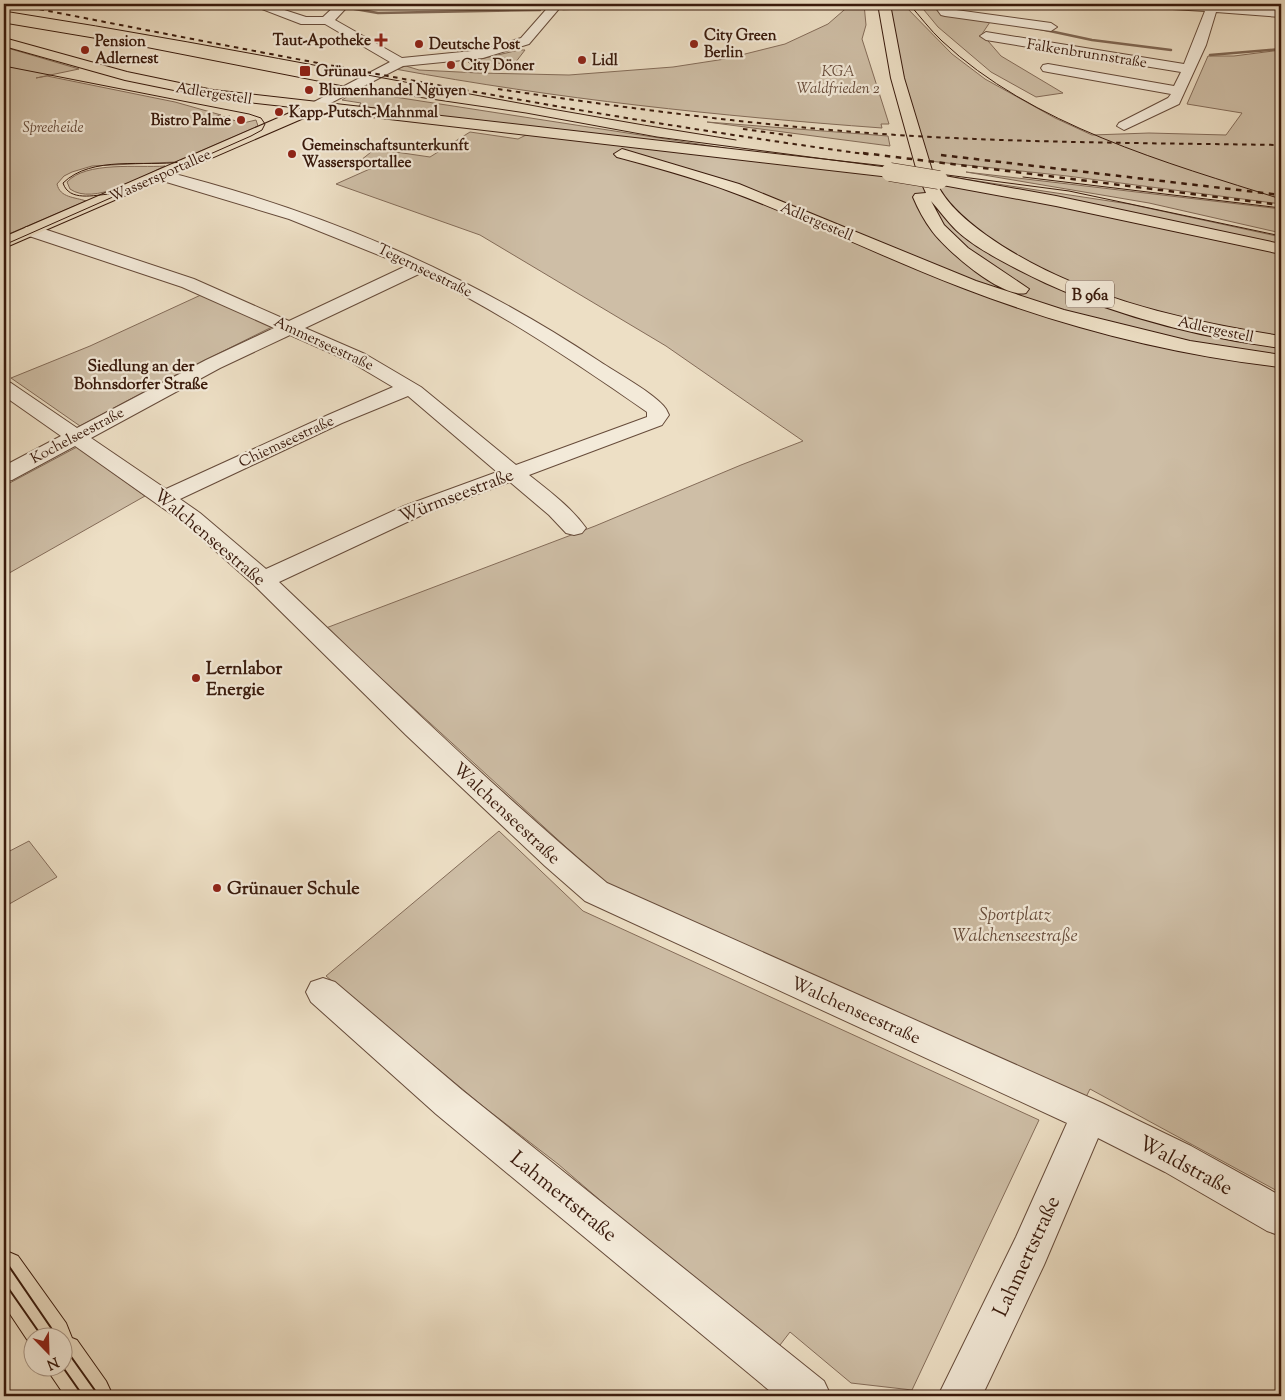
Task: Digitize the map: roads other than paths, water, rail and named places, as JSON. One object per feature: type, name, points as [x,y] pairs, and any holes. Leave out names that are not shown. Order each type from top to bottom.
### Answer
[{"type":"main road","name":"B 96a","points":[[874,4],[893,75]]},
{"type":"main road","name":"B 96a","points":[[884,4],[893,75]]},
{"type":"main road","name":"Adlergestell","points":[[4,42],[125,76],[174,87],[252,100],[890,172],[1056,201],[1281,249]]},
{"type":"main road","name":"Adlergestell","points":[[893,75],[932,191],[948,212],[984,242],[1045,276],[1122,306],[1198,326],[1281,342]]},
{"type":"main road","name":"Adlergestell","points":[[893,75],[899,123],[921,198],[937,228],[957,248],[993,275],[1051,303],[1110,325],[1198,349]]},
{"type":"main road","name":"Wassersportallee","points":[[4,243],[317,106]]},
{"type":"main road","name":"Adlergestell","points":[[429,119],[586,146],[686,171],[748,192],[926,268],[1005,298],[1126,334],[1198,349],[1281,362]]},
{"type":"main road","points":[[4,1270],[44,1328]]},
{"type":"main road","points":[[72,1369],[92,1396]]},
{"type":"street","points":[[255,4],[305,21],[328,20],[400,62]]},
{"type":"street","points":[[328,20],[344,4]]},
{"type":"street","points":[[317,106],[400,62],[472,56],[525,41],[557,4]]},
{"type":"street","points":[[939,4],[945,12],[1052,27]]},
{"type":"street","points":[[1156,4],[1213,6],[1281,13]]},
{"type":"street","points":[[1124,126],[1174,101],[1213,6]]},
{"type":"street","name":"Falkenbrunnstraße","points":[[986,36],[1188,70]]},
{"type":"street","name":"Falkenbrunnstraße","points":[[1048,68],[1179,91]]},
{"type":"street","name":"Tegernseestraße","points":[[159,175],[281,211],[355,238],[421,266],[479,296],[580,356],[656,409],[658,416],[654,421]]},
{"type":"street","name":"Ammerseestraße","points":[[32,231],[188,284],[291,327],[358,358],[409,388],[556,510],[574,528]]},
{"type":"street","name":"Kochelseestraße","points":[[4,475],[197,372],[421,266]]},
{"type":"street","name":"Walchenseestraße","points":[[4,387],[192,518],[263,580],[416,728],[556,858],[596,892],[1089,1116]]},
{"type":"street","name":"Chiemseestraße","points":[[165,498],[335,419],[409,388]]},
{"type":"street","name":"Würmseestraße","points":[[263,580],[412,511],[654,421]]},
{"type":"street","name":"Lahmertstraße","points":[[323,992],[448,1102],[808,1396]]},
{"type":"street","name":"Waldstraße","points":[[1089,1116],[1178,1159],[1281,1217]]},
{"type":"street","name":"Lahmertstraße","points":[[960,1396],[1030,1251],[1089,1116]]},
{"type":"waterway","points":[[563,9],[722,4]]},
{"type":"waterway","points":[[349,8],[378,13],[540,10]]},
{"type":"waterway","points":[[1031,27],[1092,40],[1171,50]]},
{"type":"waterway","points":[[1210,55],[1281,49]]},
{"type":"tram line","points":[[909,4],[942,41],[977,70],[1016,96],[1102,138],[1192,171],[1281,199]]},
{"type":"tram line","points":[[4,11],[736,140]]},
{"type":"tram line","points":[[4,23],[129,44],[343,86],[526,113],[657,137],[1069,191],[1281,236]]},
{"type":"tram line","points":[[4,66],[249,114],[261,118],[265,124],[262,130],[251,136],[4,245]]},
{"type":"tram line","points":[[110,194],[76,195],[66,189],[63,183],[75,174],[103,165],[181,162]]},
{"type":"tram line","points":[[1023,177],[1281,208]]},
{"type":"tram line","points":[[4,1259],[51,1328]]},
{"type":"tram line","points":[[4,1282],[36,1328]]},
{"type":"tram line","points":[[72,1358],[99,1396]]},
{"type":"tram line","points":[[70,1378],[83,1396]]},
{"type":"railway","points":[[13,4],[549,105],[764,140],[872,155]]},
{"type":"railway","points":[[498,89],[690,115],[882,134],[1032,141],[1281,145]]},
{"type":"railway","points":[[743,129],[794,136]]},
{"type":"railway","points":[[863,153],[1281,205]]},
{"type":"railway","points":[[941,155],[1281,195]]},
{"type":"place","name":"Taut-Apotheke","points":[[381,40]]},
{"type":"place","name":"Deutsche Post","points":[[419,44]]},
{"type":"place","name":"City Green Berlin","points":[[694,44]]},
{"type":"place","name":"Pension Adlernest","points":[[85,50]]},
{"type":"place","name":"Lidl","points":[[582,60]]},
{"type":"place","name":"City Döner","points":[[451,65]]},
{"type":"place","name":"Grünau","points":[[305,71]]},
{"type":"place","name":"Blumenhandel Nguyen","points":[[309,90]]},
{"type":"place","name":"Kapp-Putsch-Mahnmal","points":[[279,112]]},
{"type":"place","name":"Bistro Palme","points":[[241,120]]},
{"type":"place","name":"Gemeinschaftsunterkunft Wassersportallee","points":[[292,154]]},
{"type":"place","name":"Lernlabor Energie","points":[[196,678]]},
{"type":"place","name":"Grünauer Schule","points":[[217,888]]},
{"type":"district","name":"Siedlung an der Bohnsdorfer Straße","points":[[141,374]]},
{"type":"park label","name":"KGA Waldfrieden 2","points":[[838,80]]},
{"type":"park label","name":"Spreeheide","points":[[53,127]]},
{"type":"park label","name":"Sportplatz Walchenseestraße","points":[[1015,924]]}]
